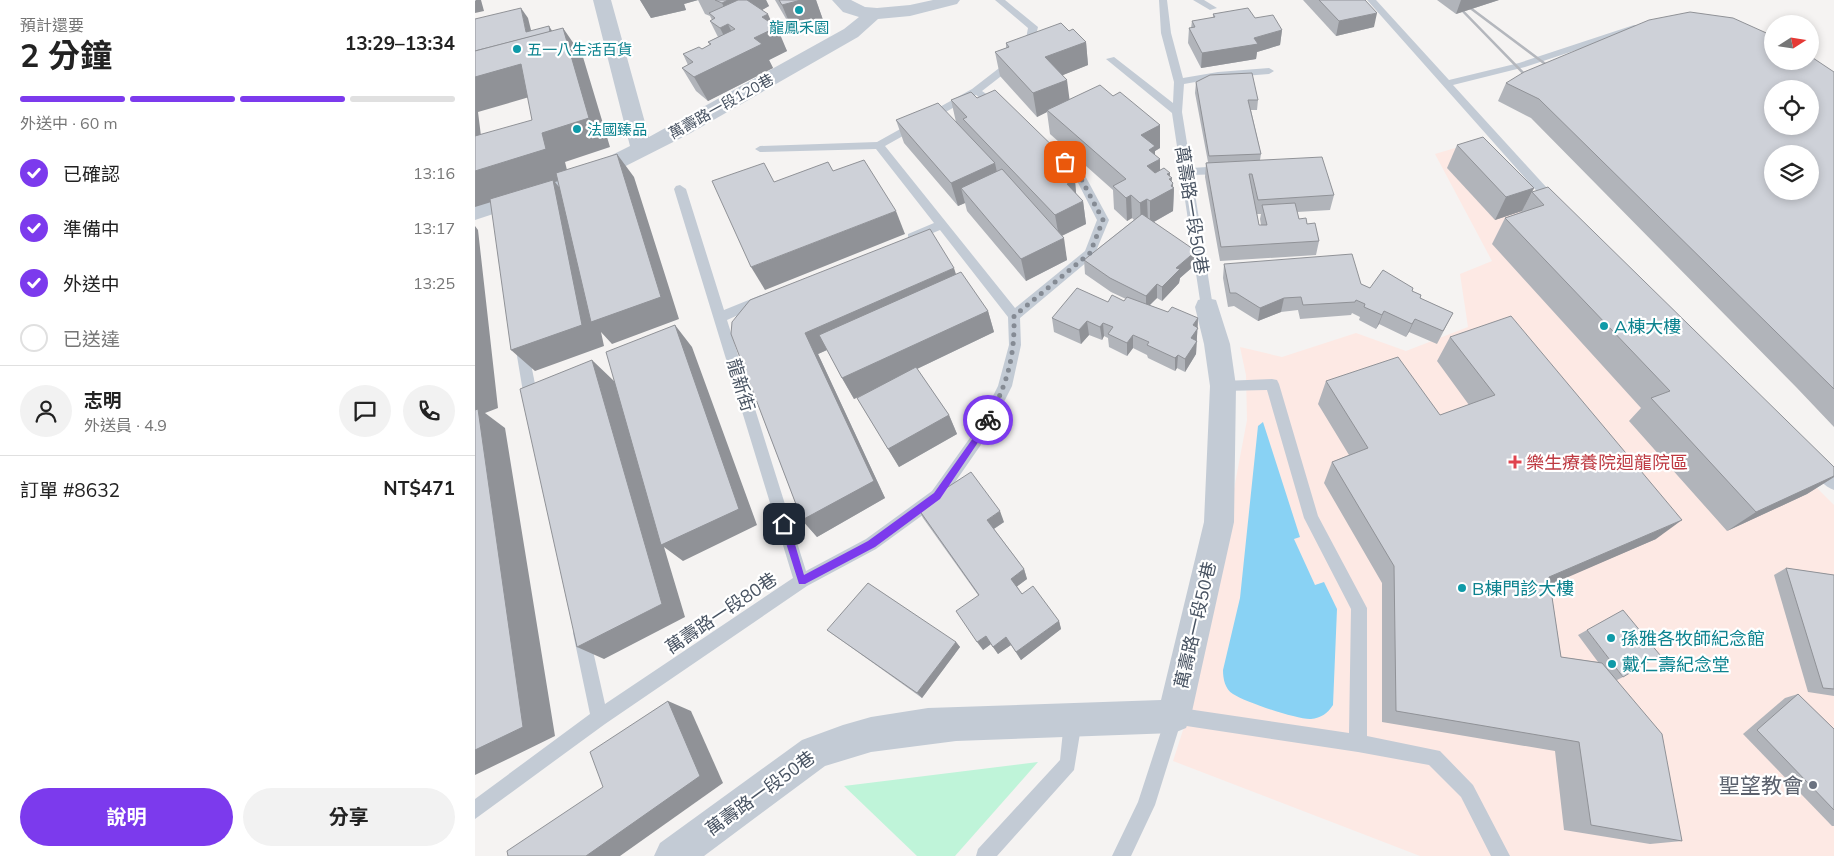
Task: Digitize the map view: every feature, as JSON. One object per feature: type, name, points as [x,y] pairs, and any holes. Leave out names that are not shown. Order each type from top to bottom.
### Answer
[{"type":"street","points":[[602,0],[642,150]]},
{"type":"street","points":[[841,0],[856,11],[873,14],[896,13],[939,5],[951,0]]},
{"type":"street","name":"萬壽路一段120巷","points":[[489,214],[594,173],[642,150],[851,33],[873,14]]},
{"type":"street","name":"萬壽路一段50巷","points":[[673,856],[814,752],[839,742],[874,732],[923,724],[1073,721],[1174,716],[1219,522],[1223,386],[1217,344],[1207,307]]},
{"type":"lane","points":[[760,149],[879,145],[975,91],[1029,50],[1033,27],[999,0]]},
{"type":"lane","name":"萬壽路一段50巷","points":[[1163,0],[1165,33],[1179,82],[1177,112],[1207,307]]},
{"type":"lane","points":[[1197,0],[1213,8]]},
{"type":"lane","points":[[1371,0],[1560,209]]},
{"type":"lane","points":[[1446,84],[1522,65],[1652,23]]},
{"type":"lane","points":[[1111,60],[1177,112]]},
{"type":"lane","points":[[1522,65],[1535,74]]},
{"type":"lane","points":[[1179,82],[1218,75],[1269,71]]},
{"type":"lane","points":[[975,91],[1012,117]]},
{"type":"lane","points":[[879,145],[1014,316],[1090,253],[1103,220],[1078,173],[1041,140]]},
{"type":"lane","points":[[1185,172],[1233,170]]},
{"type":"lane","name":"龍新街","points":[[680,189],[802,581]]},
{"type":"lane","points":[[905,240],[942,224]]},
{"type":"lane","points":[[721,317],[776,294]]},
{"type":"lane","name":"萬壽路一段80巷","points":[[475,810],[599,718],[802,581],[871,544],[937,496],[982,432],[1005,386],[1015,345],[1014,316]]},
{"type":"lane","points":[[518,329],[535,416]]},
{"type":"lane","points":[[1223,386],[1272,384],[1311,518],[1359,608],[1358,743]]},
{"type":"lane","points":[[1806,456],[1834,484]]},
{"type":"lane","points":[[578,620],[599,718]]},
{"type":"lane","points":[[1121,856],[1146,805],[1174,716],[1358,743],[1434,757],[1467,791],[1501,856]]},
{"type":"lane","points":[[985,856],[1067,764],[1073,721]]},
{"type":"shaded area","name":"樂生療養院迴龍院區","points":[[1472,143],[1834,505],[1834,856],[1420,856],[1173,761],[1196,690],[1247,420],[1246,375],[1240,347],[1282,357],[1356,333],[1406,351],[1468,327],[1460,274],[1492,261],[1435,154]]},
{"type":"green space","points":[[1038,762],[955,856],[917,856],[844,786]]},
{"type":"water","points":[[1263,422],[1300,537],[1294,539],[1315,585],[1324,582],[1337,609],[1333,705],[1324,715],[1318,718],[1304,719],[1284,714],[1239,697],[1228,689],[1223,677],[1240,598],[1258,426]]},
{"type":"building","points":[[715,0],[728,0],[722,3]]},
{"type":"building","points":[[738,0],[747,0],[768,14],[762,17],[777,27],[754,38],[762,44],[694,77],[682,68],[693,62],[683,54],[699,47],[702,49],[711,44],[708,42],[735,29],[728,24],[720,28],[710,21],[715,18],[709,13]]},
{"type":"building","points":[[779,0],[801,0],[782,5]]},
{"type":"building","points":[[1319,0],[1365,0],[1377,13],[1339,21]]},
{"type":"building","points":[[521,8],[526,32],[549,26],[550,32],[475,51],[475,19]]},
{"type":"building","points":[[1248,8],[1255,18],[1273,15],[1282,30],[1254,38],[1258,44],[1202,53],[1189,28],[1195,27],[1192,21],[1215,17],[1213,14]]},
{"type":"building","points":[[1690,12],[1733,18],[1764,32],[1764,70],[1819,70],[1819,62],[1834,72],[1834,389],[1539,99],[1506,83],[1524,72],[1649,20]]},
{"type":"building","points":[[1061,23],[1069,31],[1073,29],[1086,42],[1045,57],[1067,80],[1033,93],[995,52],[1009,47],[1006,43]]},
{"type":"building","points":[[563,28],[589,118],[542,133],[546,149],[475,171],[475,136],[532,120],[521,64],[475,77],[475,51]]},
{"type":"building","points":[[1252,73],[1258,100],[1248,100],[1261,154],[1209,156],[1196,82],[1210,75]]},
{"type":"building","points":[[1100,85],[1113,96],[1120,92],[1160,125],[1141,135],[1155,146],[1149,150],[1160,159],[1147,166],[1155,173],[1164,168],[1170,173],[1167,174],[1172,178],[1169,179],[1173,183],[1171,186],[1174,188],[1150,201],[1147,199],[1140,203],[1131,195],[1126,198],[1113,186],[1126,179],[1047,110]]},
{"type":"building","points":[[995,90],[1067,160],[1075,181],[1067,184],[1083,201],[1055,215],[963,119],[967,117],[951,100],[971,92],[977,98]]},
{"type":"building","points":[[938,103],[995,163],[951,183],[896,120]]},
{"type":"building","points":[[1483,137],[1534,188],[1506,197],[1457,145]]},
{"type":"building","points":[[617,154],[661,297],[591,322],[556,173]]},
{"type":"building","points":[[1322,157],[1334,195],[1258,200],[1252,174],[1249,174],[1259,225],[1267,225],[1262,205],[1295,203],[1299,219],[1306,218],[1307,224],[1315,223],[1319,241],[1221,247],[1206,163]]},
{"type":"building","points":[[864,160],[896,211],[751,267],[712,181],[764,163],[774,182],[828,162],[833,171]]},
{"type":"building","points":[[1002,169],[1064,238],[1021,259],[961,188]]},
{"type":"building","points":[[553,180],[582,325],[511,350],[490,199]]},
{"type":"building","points":[[1548,187],[1834,467],[1834,476],[1756,512],[1651,398],[1670,391],[1505,218],[1544,205],[1532,192]]},
{"type":"building","points":[[1142,214],[1196,251],[1176,268],[1180,269],[1162,287],[1157,284],[1146,296],[1110,278],[1084,260]]},
{"type":"building","points":[[930,229],[954,268],[805,333],[874,481],[802,520],[731,334],[732,322],[750,300]]},
{"type":"building","points":[[1352,254],[1361,284],[1370,288],[1383,270],[1413,288],[1412,291],[1421,295],[1420,298],[1453,313],[1443,331],[1415,319],[1412,324],[1384,311],[1382,315],[1364,307],[1365,304],[1356,300],[1355,302],[1303,305],[1301,297],[1284,298],[1260,308],[1236,293],[1230,293],[1224,264]]},
{"type":"building","points":[[961,272],[988,311],[842,378],[819,335]]},
{"type":"building","points":[[1077,288],[1108,302],[1112,295],[1124,301],[1127,297],[1168,312],[1172,307],[1198,318],[1193,325],[1198,328],[1191,338],[1197,341],[1185,359],[1178,355],[1175,358],[1147,345],[1149,342],[1133,335],[1127,343],[1108,334],[1113,327],[1103,323],[1100,327],[1087,321],[1079,330],[1052,318]]},
{"type":"building","name":"B棟門診大樓","points":[[1511,316],[1682,520],[1549,577],[1561,657],[1602,663],[1662,734],[1682,841],[1591,825],[1579,742],[1396,711],[1394,566],[1332,462],[1368,448],[1326,381],[1398,357],[1440,415],[1495,395],[1450,337]]},
{"type":"building","points":[[675,325],[739,509],[661,545],[606,352]]},
{"type":"building","points":[[592,360],[662,604],[577,647],[520,389]]},
{"type":"building","points":[[916,367],[949,415],[888,449],[857,398]]},
{"type":"building","points":[[478,409],[523,727],[475,750],[475,410]]},
{"type":"building","points":[[971,472],[1000,511],[987,520],[1024,569],[1011,579],[1022,594],[1033,586],[1059,621],[1016,652],[1006,637],[993,647],[986,636],[977,642],[956,611],[979,595],[917,507]]},
{"type":"building","points":[[1786,568],[1834,575],[1834,689],[1823,688]]},
{"type":"building","points":[[868,583],[956,642],[917,693],[827,630]]},
{"type":"building","points":[[1623,610],[1660,655],[1623,677],[1587,630]]},
{"type":"building","name":"聖望教會","points":[[1798,694],[1834,729],[1834,810],[1757,730]]},
{"type":"building","points":[[668,701],[700,776],[586,856],[508,856],[507,851],[603,787],[590,752]]},
{"type":"railway","points":[[1452,0],[1532,82]]},
{"type":"railway","points":[[1461,1],[1556,72]]},
{"type":"way so far","points":[[988,420],[1005,386],[1015,345],[1014,316],[1090,253],[1103,220],[1078,173],[1065,162]]},
{"type":"place","name":"龍鳳禾園","points":[[799,10]]},
{"type":"place","name":"五一八生活百貨","points":[[517,49]]},
{"type":"place","name":"法國臻品","points":[[577,129]]},
{"type":"place","name":"A棟大樓","points":[[1604,326]]},
{"type":"place","name":"樂生療養院迴龍院區","points":[[1515,462]]},
{"type":"place","name":"B棟門診大樓","points":[[1462,588]]},
{"type":"place","name":"孫雅各牧師紀念館","points":[[1611,638]]},
{"type":"place","name":"戴仁壽紀念堂","points":[[1612,664]]},
{"type":"place","name":"聖望教會","points":[[1813,785]]},
{"type":"route","points":[[784,524],[802,581],[871,544],[937,496],[982,432],[988,420]]}]
